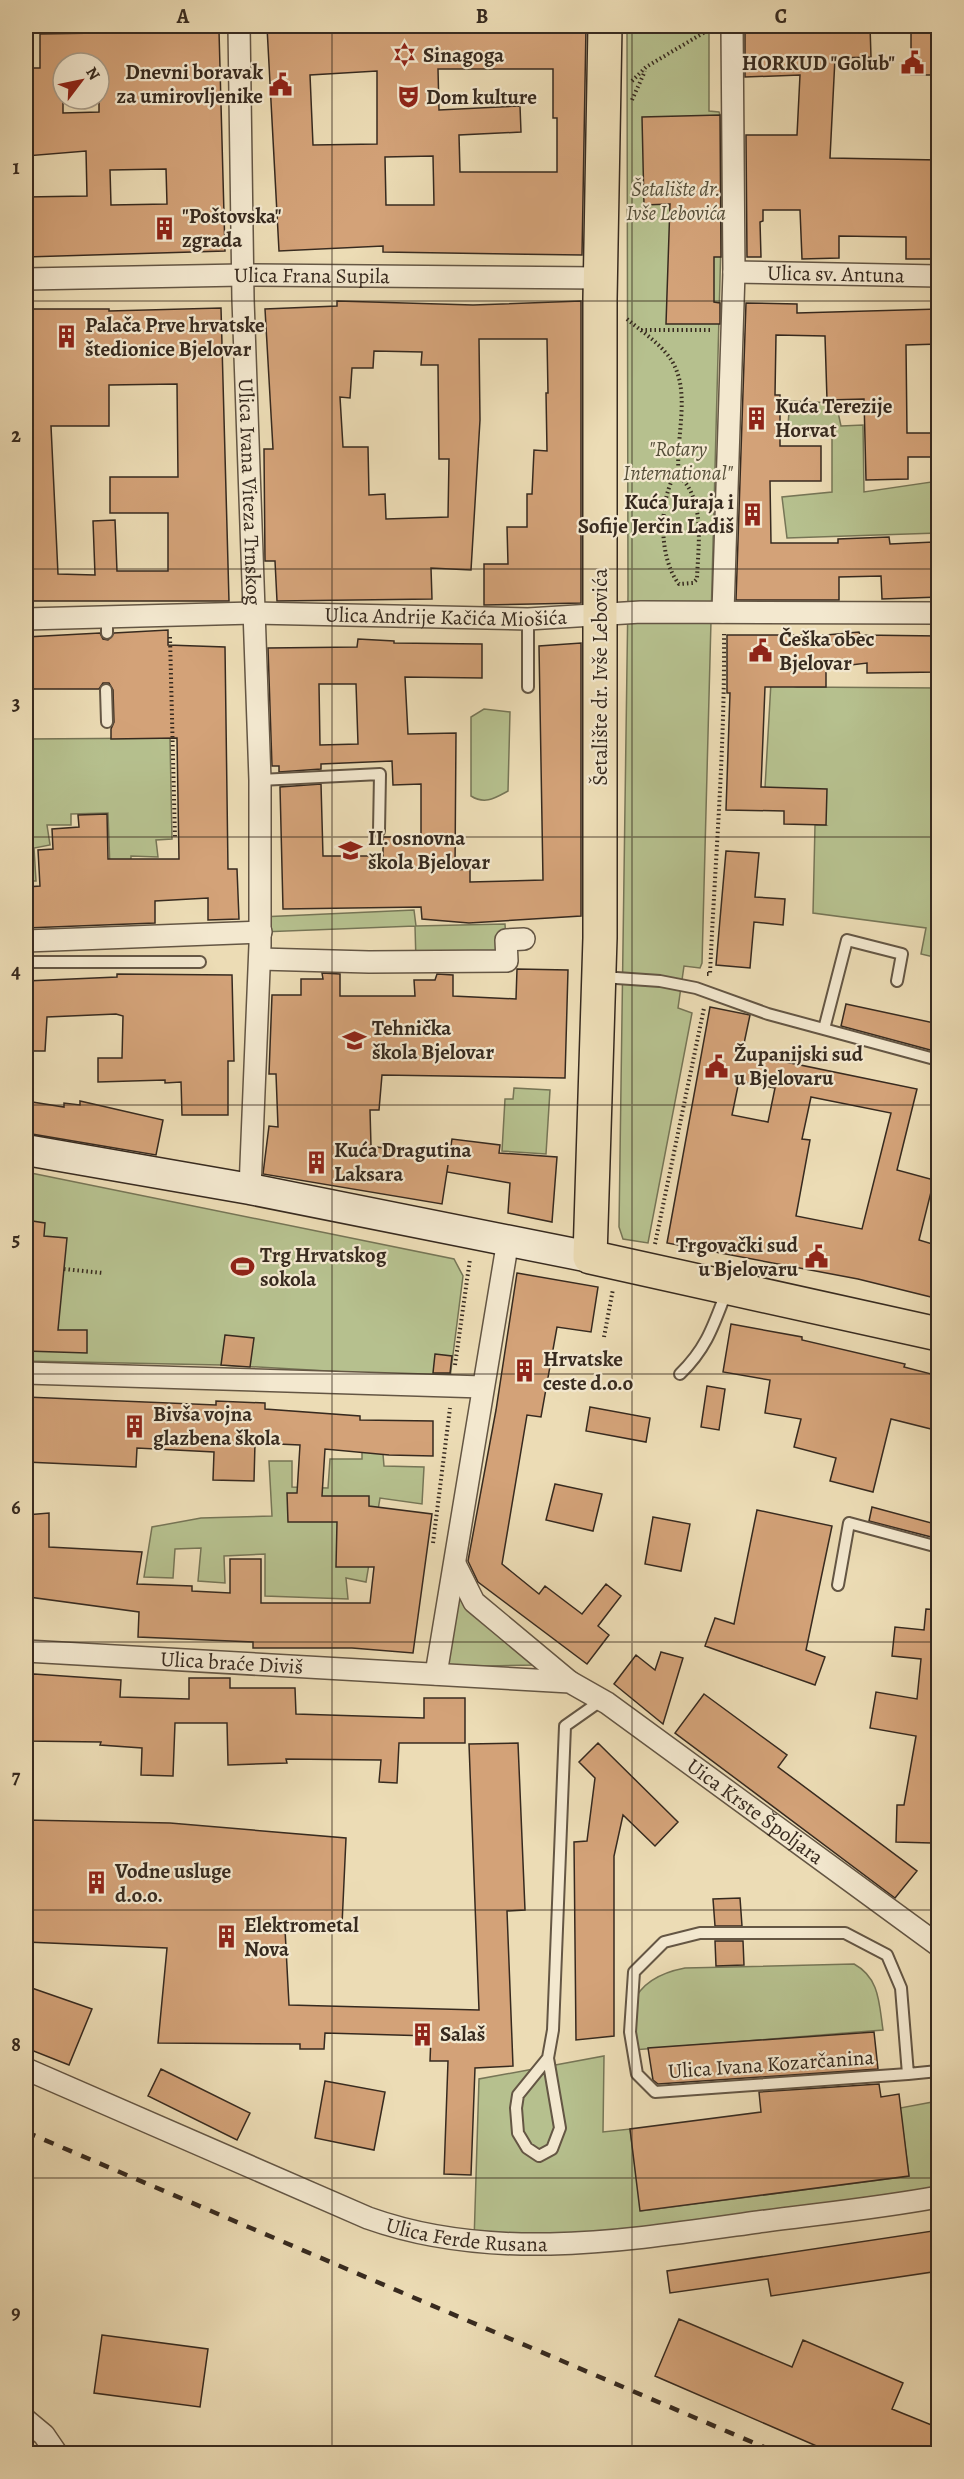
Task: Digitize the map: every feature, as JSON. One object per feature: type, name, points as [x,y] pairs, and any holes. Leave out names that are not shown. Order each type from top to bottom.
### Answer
[{"type":"main road","name":"Šetalište dr. Ivše Lebovića","points":[[590,1257],[599,976],[600,278],[605,26]]},
{"type":"main road","points":[[26,1150],[250,1189],[508,1240],[939,1334]]},
{"type":"street","name":"Ulica Ivana Viteza Trnskog","points":[[239,26],[242,275],[260,780],[260,945],[250,1189]]},
{"type":"street","points":[[723,612],[734,272],[732,26]]},
{"type":"street","name":"Ulica sv. Antuna","points":[[734,272],[939,276]]},
{"type":"street","name":"Ulica Frana Supila","points":[[26,279],[242,275],[600,278]]},
{"type":"street","name":"Ulica Andrije Kačića Miošića","points":[[26,619],[107,625],[170,615],[253,613],[528,619],[569,618],[600,614],[723,612],[939,613]]},
{"type":"street","points":[[26,941],[97,938],[260,945],[507,961],[506,940],[524,939]]},
{"type":"street","points":[[436,1674],[508,1240]]},
{"type":"street","points":[[26,1373],[483,1387]]},
{"type":"street","name":"Uica Krste Špoljara","points":[[455,1564],[474,1602],[570,1682],[602,1700],[939,1945]]},
{"type":"street","name":"Ulica braće Diviš","points":[[26,1651],[436,1674]]},
{"type":"street","name":"Uica Krste Špoljara","points":[[436,1674],[570,1682]]},
{"type":"street","name":"Ulica Ferde Rusana","points":[[26,2069],[368,2218],[400,2230],[474,2242],[574,2244],[641,2238],[939,2197]]},
{"type":"street","points":[[26,2420],[44,2435],[57,2454]]},
{"type":"lane","points":[[528,619],[528,687]]},
{"type":"lane","points":[[106,690],[107,722]]},
{"type":"lane","points":[[260,780],[380,774],[379,831]]},
{"type":"lane","points":[[97,938],[98,962]]},
{"type":"lane","points":[[824,1029],[847,940],[902,954],[897,981]]},
{"type":"lane","points":[[26,962],[200,962]]},
{"type":"lane","points":[[599,976],[660,981],[696,988],[768,1014],[939,1060]]},
{"type":"lane","points":[[680,1374],[698,1357],[708,1341],[728,1287]]},
{"type":"lane","points":[[838,1585],[849,1523],[939,1547]]},
{"type":"lane","points":[[548,2058],[518,2095],[518,2133],[526,2148],[539,2156],[552,2149],[560,2128],[548,2058],[553,2030],[566,1726],[602,1700]]},
{"type":"lane","name":"Ulica Ivana Kozarčanina","points":[[908,2074],[901,1988],[887,1955],[846,1933],[700,1933],[664,1942],[634,1972],[630,2032],[637,2074],[655,2092],[908,2074],[939,2071]]},
{"type":"path","points":[[626,86],[646,67],[716,26]]},
{"type":"path","points":[[630,104],[646,67]]},
{"type":"path","points":[[626,319],[667,353],[679,374],[681,411],[677,461],[679,476],[689,485],[694,498],[698,525],[697,579],[687,584],[679,584],[673,576],[665,543],[664,521],[669,485],[673,478],[679,476]]},
{"type":"path","points":[[640,330],[732,330]]},
{"type":"path","points":[[653,1251],[704,1008],[696,988],[697,973],[710,974],[725,695],[723,612]]},
{"type":"path","points":[[170,615],[175,838]]},
{"type":"path","points":[[454,1369],[471,1255]]},
{"type":"path","points":[[64,1269],[103,1273]]},
{"type":"path","points":[[604,1337],[613,1288]]},
{"type":"path","points":[[433,1548],[450,1406]]},
{"type":"green space","name":"Šetalište dr. Ivše Lebovića","points":[[627,26],[709,26],[709,111],[719,112],[720,115],[722,203],[702,963],[700,968],[684,966],[678,1008],[692,1013],[648,1243],[623,1239],[619,1227],[628,595]]},
{"type":"green space","points":[[790,401],[836,403],[841,426],[863,425],[864,492],[938,481],[938,533],[787,538],[782,497],[832,492],[832,435],[787,436]]},
{"type":"green space","points":[[771,682],[797,687],[938,688],[938,958],[921,954],[926,928],[813,913],[815,825],[826,825],[765,788]]},
{"type":"green space","points":[[484,709],[510,712],[508,791],[494,798],[481,800],[471,796],[471,717]]},
{"type":"green space","points":[[170,738],[172,839],[156,840],[158,857],[131,856],[130,895],[111,897],[108,813],[71,814],[71,825],[47,825],[50,845],[34,848],[36,881],[26,881],[26,739]]},
{"type":"green space","points":[[414,910],[416,926],[505,924],[507,961],[416,962],[415,926],[261,932],[260,917]]},
{"type":"green space","points":[[514,1088],[550,1090],[546,1154],[502,1151],[505,1099],[513,1099]]},
{"type":"green space","name":"Trg Hrvatskog sokola","points":[[26,1172],[454,1259],[463,1276],[450,1378],[221,1365],[26,1361]]},
{"type":"green space","points":[[362,1439],[382,1442],[384,1466],[424,1467],[422,1504],[380,1498],[366,1582],[346,1578],[348,1599],[265,1596],[265,1554],[224,1556],[225,1583],[198,1581],[201,1548],[175,1549],[173,1578],[144,1577],[152,1527],[201,1518],[272,1516],[269,1461],[292,1461],[292,1487],[328,1488],[330,1459],[362,1459]]},
{"type":"green space","points":[[457,1597],[534,1665],[444,1667]]},
{"type":"green space","points":[[854,1964],[863,1970],[874,1984],[883,2030],[633,2050],[631,2020],[633,2003],[648,1983],[669,1972],[685,1968]]},
{"type":"green space","points":[[604,2056],[603,2132],[630,2129],[641,2211],[909,2176],[900,2108],[938,2101],[938,2197],[846,2210],[474,2242],[479,2079]]},
{"type":"building","points":[[586,26],[582,255],[383,252],[383,246],[279,251],[267,27]],"holes":[[[438,69],[553,69],[553,118],[557,118],[557,172],[460,172],[459,135],[521,132],[520,106],[439,110]],[[377,71],[377,144],[313,145],[310,75]],[[433,156],[434,205],[386,205],[385,157]]]},
{"type":"building","points":[[745,26],[870,26],[871,57],[835,58],[830,158],[939,160],[939,259],[906,259],[906,237],[839,236],[839,258],[802,259],[800,210],[763,210],[763,221],[760,222],[761,257],[747,257],[746,135],[797,135],[800,75],[745,77]]},
{"type":"building","points":[[911,26],[939,26],[939,75],[911,75]]},
{"type":"building","points":[[219,31],[225,251],[26,257],[26,197],[87,196],[86,151],[26,156],[26,68],[40,68],[40,34]],"holes":[[[166,169],[167,204],[111,205],[110,170]]]},
{"type":"building","points":[[720,115],[721,257],[714,257],[714,302],[720,303],[720,324],[666,324],[670,204],[644,205],[642,117]]},
{"type":"building","points":[[337,301],[473,305],[581,301],[581,603],[484,605],[484,564],[508,564],[507,527],[527,527],[527,494],[532,494],[534,450],[547,451],[547,339],[479,339],[480,420],[471,570],[431,568],[432,599],[277,601],[275,561],[265,561],[264,449],[273,449],[265,309],[337,306]],"holes":[[[374,351],[422,352],[421,365],[438,365],[439,459],[449,459],[448,517],[386,519],[385,494],[369,495],[368,447],[343,447],[340,397],[350,398],[352,368],[373,368]]]},
{"type":"building","points":[[746,303],[797,304],[797,313],[939,309],[939,344],[906,345],[907,433],[939,433],[939,457],[908,457],[908,479],[866,480],[864,399],[827,400],[825,336],[776,335],[775,395],[780,395],[780,446],[821,446],[821,481],[770,481],[771,543],[838,543],[838,539],[889,537],[890,544],[934,542],[934,565],[939,564],[939,597],[882,599],[881,576],[839,577],[839,600],[736,600]]},
{"type":"building","points":[[221,308],[229,601],[26,601],[26,309],[109,309],[109,311]],"holes":[[[177,384],[178,477],[110,477],[110,513],[168,513],[168,571],[117,571],[115,520],[93,521],[95,575],[58,574],[51,426],[109,426],[109,385]]]},
{"type":"building","points":[[168,630],[168,645],[225,647],[228,869],[237,869],[239,919],[208,920],[208,898],[155,901],[155,923],[26,928],[26,887],[40,886],[38,850],[53,849],[52,829],[79,827],[78,815],[107,814],[108,859],[179,859],[177,738],[111,739],[114,722],[113,690],[109,683],[103,683],[99,689],[26,689],[26,637],[100,633],[103,639],[108,640],[114,633]]},
{"type":"building","points":[[859,632],[860,635],[939,636],[939,672],[867,673],[867,663],[826,668],[826,687],[765,687],[761,787],[827,789],[826,825],[784,824],[784,811],[726,810],[730,693],[727,693],[727,635],[826,635]]},
{"type":"building","points":[[358,639],[394,641],[394,643],[482,644],[482,678],[405,677],[408,734],[456,733],[455,870],[470,869],[470,882],[543,880],[539,646],[581,643],[581,916],[469,923],[422,919],[421,907],[283,909],[280,787],[321,784],[323,856],[383,856],[383,837],[421,837],[421,784],[393,785],[392,761],[321,764],[321,769],[279,772],[279,766],[272,766],[268,648],[357,647]],"holes":[[[319,684],[356,684],[358,744],[320,745]]]},
{"type":"building","points":[[726,851],[759,853],[755,897],[785,899],[783,925],[754,922],[750,968],[716,965]]},
{"type":"building","points":[[517,969],[568,970],[565,1078],[382,1075],[379,1110],[370,1110],[371,1146],[449,1159],[452,1139],[500,1145],[499,1153],[557,1157],[552,1222],[508,1213],[510,1183],[447,1172],[448,1165],[442,1204],[263,1174],[269,1126],[278,1127],[276,1074],[269,1074],[272,995],[301,995],[301,979],[323,979],[322,973],[340,974],[340,996],[415,996],[414,980],[435,980],[437,974],[453,975],[453,996],[516,999]]},
{"type":"building","points":[[117,974],[232,975],[234,1061],[228,1061],[228,1115],[182,1115],[181,1082],[165,1083],[165,1080],[98,1082],[98,1058],[122,1058],[123,1016],[116,1014],[47,1017],[45,1051],[26,1051],[26,981],[117,977]]},
{"type":"building","points":[[846,1004],[939,1024],[934,1051],[841,1026]]},
{"type":"building","points":[[710,1007],[750,1015],[742,1053],[917,1089],[897,1170],[934,1180],[919,1240],[939,1246],[939,1299],[858,1279],[667,1243]],"holes":[[[739,1081],[775,1088],[768,1122],[732,1115]],[[811,1097],[891,1113],[862,1229],[796,1216],[810,1140],[802,1139]]]},
{"type":"building","points":[[26,1101],[64,1107],[64,1103],[80,1105],[80,1101],[163,1120],[156,1155],[26,1133]]},
{"type":"building","points":[[26,1220],[45,1223],[44,1236],[67,1238],[58,1330],[87,1330],[87,1353],[26,1351]]},
{"type":"building","points":[[517,1273],[598,1287],[591,1332],[557,1327],[541,1417],[527,1415],[502,1564],[539,1594],[545,1586],[582,1614],[606,1584],[621,1596],[598,1626],[609,1635],[587,1664],[478,1582],[468,1561],[496,1410]]},
{"type":"building","points":[[731,1324],[802,1337],[802,1340],[905,1364],[904,1367],[939,1376],[939,1431],[891,1419],[873,1492],[830,1481],[836,1458],[794,1447],[801,1419],[765,1413],[770,1380],[723,1372]]},
{"type":"building","points":[[225,1335],[254,1338],[250,1367],[221,1365]]},
{"type":"building","points":[[435,1354],[452,1356],[450,1373],[433,1373]]},
{"type":"building","points":[[707,1386],[725,1389],[719,1430],[701,1427]]},
{"type":"building","points":[[26,1397],[216,1405],[216,1401],[265,1403],[265,1409],[360,1416],[360,1420],[433,1421],[433,1456],[389,1455],[325,1449],[322,1496],[369,1496],[369,1506],[432,1514],[413,1653],[352,1648],[253,1648],[253,1642],[138,1637],[139,1612],[29,1597],[31,1576],[26,1576],[26,1515],[49,1513],[49,1547],[142,1552],[137,1584],[192,1586],[192,1591],[230,1593],[230,1559],[261,1559],[261,1603],[370,1603],[374,1567],[336,1567],[337,1522],[288,1522],[287,1493],[297,1493],[300,1445],[255,1443],[254,1481],[213,1480],[214,1452],[137,1448],[136,1467],[26,1462]]},
{"type":"building","points":[[590,1407],[650,1418],[646,1442],[586,1431]]},
{"type":"building","points":[[555,1484],[602,1494],[593,1531],[546,1520]]},
{"type":"building","points":[[872,1507],[939,1525],[939,1539],[869,1521]]},
{"type":"building","points":[[757,1510],[832,1526],[806,1650],[825,1657],[815,1685],[705,1646],[715,1618],[734,1624]]},
{"type":"building","points":[[653,1517],[690,1524],[681,1571],[645,1564]]},
{"type":"building","points":[[926,1609],[939,1610],[939,1779],[933,1778],[931,1843],[896,1842],[897,1805],[904,1805],[916,1736],[870,1728],[876,1692],[917,1699],[921,1659],[892,1656],[895,1627],[924,1630]]},
{"type":"building","points":[[661,1652],[683,1658],[663,1724],[614,1684],[636,1655],[655,1670]]},
{"type":"building","points":[[26,1675],[121,1680],[120,1697],[189,1699],[189,1678],[230,1678],[230,1688],[295,1688],[296,1714],[424,1718],[424,1698],[465,1698],[465,1743],[399,1743],[397,1783],[379,1782],[381,1760],[286,1759],[287,1763],[228,1765],[227,1723],[175,1723],[173,1776],[141,1775],[142,1748],[100,1745],[101,1742],[26,1741]]},
{"type":"building","points":[[704,1694],[787,1755],[778,1767],[917,1871],[895,1898],[675,1733]]},
{"type":"building","points":[[518,1743],[525,1910],[507,1911],[513,2066],[475,2068],[471,2175],[444,2174],[448,2061],[430,2061],[431,2036],[325,2033],[324,2049],[300,2049],[300,2044],[158,2043],[167,1948],[26,1942],[26,1820],[170,1823],[346,1838],[342,1925],[313,1923],[314,1931],[285,1929],[289,2005],[479,2010],[469,1744]]},
{"type":"building","points":[[598,1743],[678,1822],[655,1846],[623,1815],[614,1856],[614,2036],[576,2040],[574,1842],[587,1841],[595,1778],[579,1762]]},
{"type":"building","points":[[740,1898],[742,1926],[715,1926],[713,1899]]},
{"type":"building","points":[[715,1941],[743,1941],[744,1965],[716,1966]]},
{"type":"building","points":[[26,1986],[92,2009],[69,2065],[26,2048]]},
{"type":"building","points":[[874,2032],[878,2069],[658,2084],[653,2080],[648,2048]]},
{"type":"building","points":[[161,2069],[250,2113],[237,2140],[148,2096]]},
{"type":"building","points":[[325,2081],[385,2092],[374,2150],[315,2138]]},
{"type":"building","points":[[879,2084],[881,2097],[899,2094],[909,2176],[640,2211],[630,2129],[761,2112],[759,2092]]},
{"type":"building","points":[[939,2230],[939,2271],[771,2296],[768,2279],[670,2293],[667,2271]]},
{"type":"building","points":[[679,2319],[792,2367],[803,2340],[903,2383],[892,2409],[939,2428],[939,2454],[835,2454],[655,2376]]},
{"type":"building","points":[[102,2335],[208,2349],[200,2407],[94,2393]]},
{"type":"railway","points":[[26,2132],[780,2454]]},
{"type":"place","name":"Sinagoga","points":[[405,55]]},
{"type":"place","name":"HORKUD \"Golub\"","points":[[913,63]]},
{"type":"place","name":"Dnevni boravak za umirovljenike","points":[[281,84]]},
{"type":"place","name":"Dom kulture","points":[[408,97]]},
{"type":"place","name":"\"Poštovska\" zgrada","points":[[164,228]]},
{"type":"place","name":"Palača Prve hrvatske štedionice Bjelovar","points":[[67,337]]},
{"type":"place","name":"Kuća Terezije Horvat","points":[[757,418]]},
{"type":"place","name":"Kuća Juraja i Sofije Jerčin Ladiš","points":[[752,514]]},
{"type":"place","name":"Češka obec Bjelovar","points":[[761,651]]},
{"type":"place","name":"II. osnovna škola Bjelovar","points":[[350,850]]},
{"type":"place","name":"Tehnička škola Bjelovar","points":[[354,1040]]},
{"type":"place","name":"Županijski sud u Bjelovaru","points":[[716,1066]]},
{"type":"place","name":"Kuća Dragutina Laksara","points":[[316,1162]]},
{"type":"place","name":"Trgovački sud u Bjelovaru","points":[[816,1257]]},
{"type":"place","name":"Trg Hrvatskog sokola","points":[[242,1267]]},
{"type":"place","name":"Hrvatske ceste d.o.o","points":[[525,1371]]},
{"type":"place","name":"Bivša vojna glazbena škola","points":[[135,1426]]},
{"type":"place","name":"Vodne usluge d.o.o.","points":[[97,1883]]},
{"type":"place","name":"Elektrometal Nova","points":[[226,1937]]},
{"type":"place","name":"Salaš","points":[[422,2034]]},
{"type":"park label","name":"\"Rotary International\"","points":[[678,461]]}]
